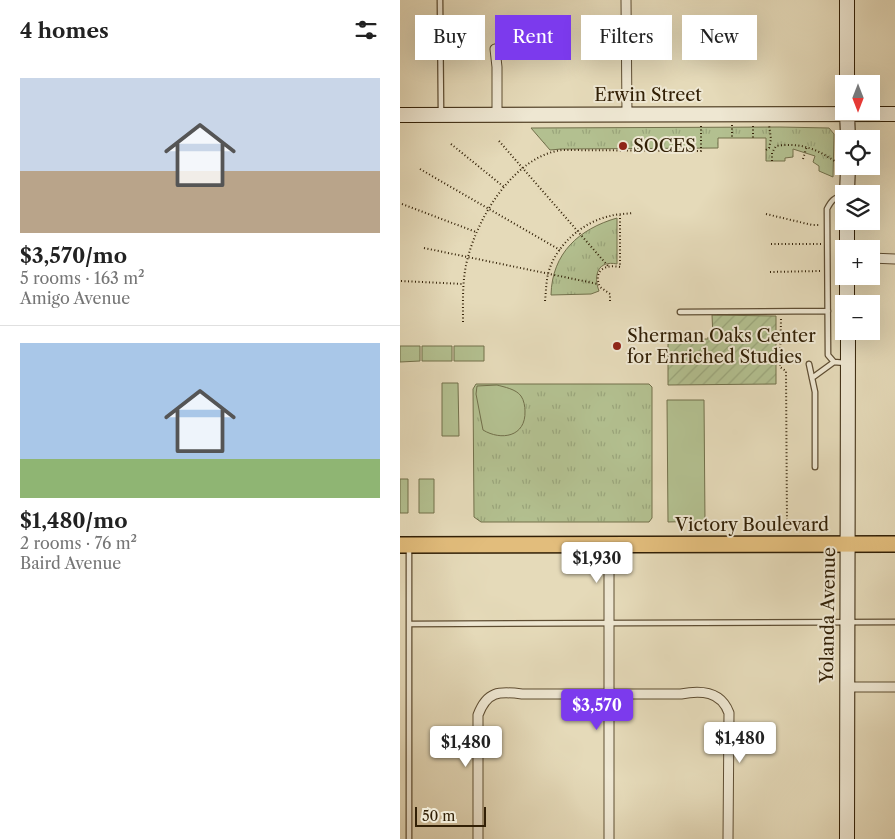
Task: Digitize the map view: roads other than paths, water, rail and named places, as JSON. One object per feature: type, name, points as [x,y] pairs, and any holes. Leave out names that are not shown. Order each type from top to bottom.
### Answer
[{"type":"main road","name":"Victory Boulevard","points":[[404,545],[895,544]]},
{"type":"street","points":[[626,0],[626,114]]},
{"type":"street","points":[[847,0],[847,75]]},
{"type":"street","points":[[496,60],[496,114]]},
{"type":"street","name":"Erwin Street","points":[[400,115],[835,113]]},
{"type":"street","name":"Erwin Street","points":[[880,114],[895,114]]},
{"type":"street","points":[[880,258],[895,259]]},
{"type":"street","name":"Yolanda Avenue","points":[[846,340],[841,362],[848,544],[846,687],[847,839]]},
{"type":"street","points":[[609,544],[609,839]]},
{"type":"street","points":[[846,687],[895,687]]},
{"type":"street","points":[[478,839],[478,715],[483,702],[492,695],[503,692],[522,694],[681,694],[705,692],[713,694],[721,700],[726,706],[728,713],[728,839]]},
{"type":"lane","points":[[440,0],[442,115]]},
{"type":"lane","points":[[835,198],[827,209],[828,355],[841,362]]},
{"type":"lane","points":[[680,312],[828,311]]},
{"type":"lane","points":[[812,378],[841,362]]},
{"type":"lane","points":[[809,364],[815,392],[815,467]]},
{"type":"lane","points":[[404,545],[410,624],[409,839]]},
{"type":"lane","points":[[410,624],[895,622]]},
{"type":"place","name":"SOCES","points":[[623,146]]},
{"type":"place","name":"Sherman Oaks Center for Enriched Studies","points":[[617,346]]}]
